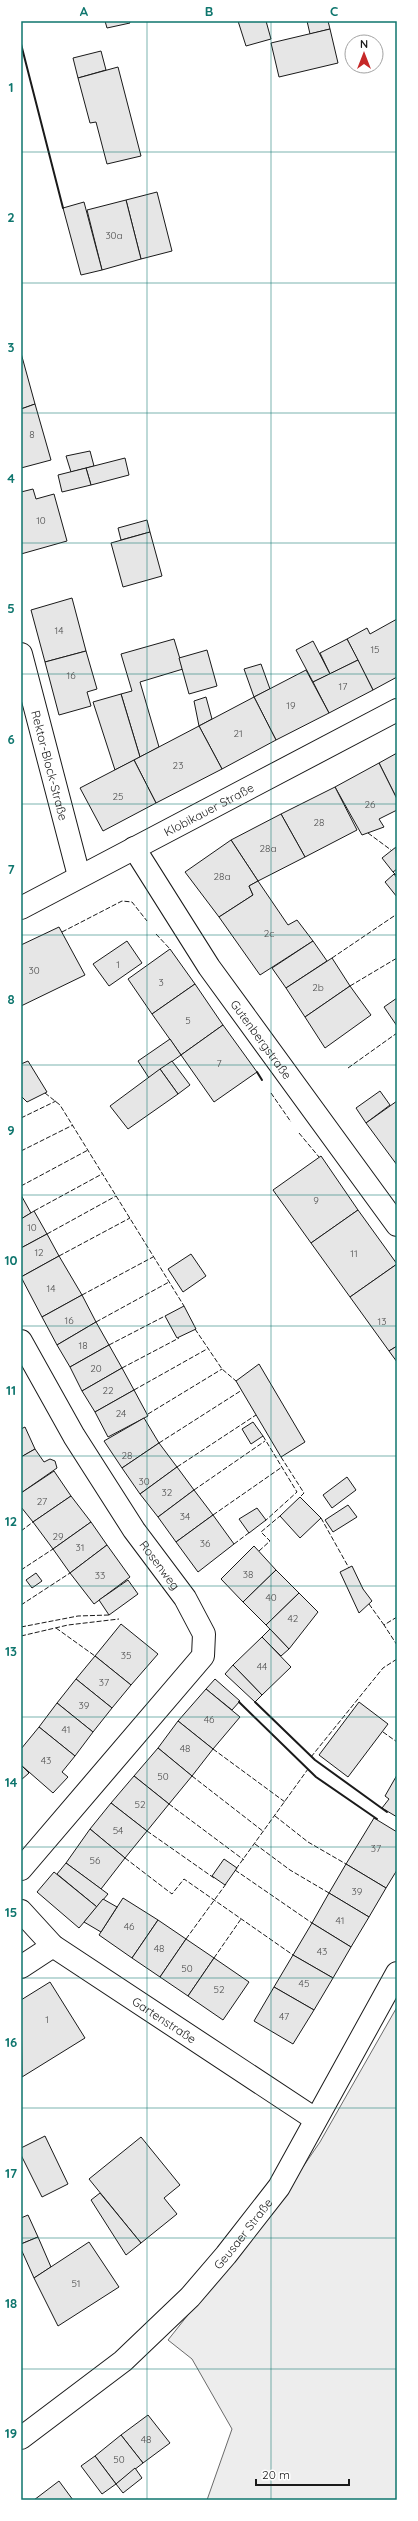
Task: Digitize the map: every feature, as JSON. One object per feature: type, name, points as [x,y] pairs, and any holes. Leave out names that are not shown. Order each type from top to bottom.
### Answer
[{"type":"street","name":"Rektor-Block-Straße","points":[[21,654],[79,876]]},
{"type":"street","name":"Klobikauer Straße","points":[[21,908],[79,876],[397,710]]},
{"type":"street","name":"Gutenbergstraße","points":[[134,848],[210,967],[397,1225]]},
{"type":"street","name":"Rosenweg","points":[[21,1341],[74,1436],[134,1530],[185,1598],[204,1634],[203,1656],[21,1869]]},
{"type":"street","name":"Gartenstraße","points":[[21,1910],[53,1946],[315,2120]]},
{"type":"street","points":[[21,1967],[53,1946]]},
{"type":"street","name":"Geusaer Straße","points":[[21,2438],[123,2361],[190,2297],[279,2187],[397,1973]]},
{"type":"shaded area","points":[[397,2007],[397,2500],[207,2500],[232,2429],[192,2359],[168,2340],[285,2193],[320,2142]]},
{"type":"building","points":[[105,21],[129,21],[130,23],[107,28]]},
{"type":"building","points":[[238,21],[266,21],[271,39],[246,46]]},
{"type":"building","points":[[307,21],[328,21],[330,29],[310,34]]},
{"type":"building","points":[[330,29],[338,63],[279,77],[271,43]]},
{"type":"building","points":[[101,51],[106,70],[78,78],[73,58]]},
{"type":"building","points":[[118,67],[141,156],[107,164],[96,122],[90,123],[78,78]]},
{"type":"building","points":[[157,192],[172,251],[141,259],[126,200]]},
{"type":"building","points":[[126,200],[141,259],[102,270],[87,210]]},
{"type":"building","points":[[84,202],[102,270],[81,275],[63,208]]},
{"type":"building","points":[[21,353],[35,404],[21,409]]},
{"type":"building","points":[[35,404],[51,460],[21,468],[21,409]]},
{"type":"building","points":[[90,451],[94,466],[71,472],[66,456]]},
{"type":"building","points":[[125,458],[129,475],[91,485],[86,468]]},
{"type":"building","points":[[86,468],[91,485],[62,492],[58,475]]},
{"type":"building","points":[[33,489],[36,499],[54,494],[67,541],[21,554],[21,492]]},
{"type":"building","points":[[147,520],[150,532],[121,540],[118,528]]},
{"type":"building","points":[[150,532],[162,576],[123,587],[111,543]]},
{"type":"building","points":[[72,598],[86,651],[45,662],[31,610]]},
{"type":"building","points":[[397,619],[397,677],[373,690],[347,639],[367,628],[370,634]]},
{"type":"building","points":[[174,639],[183,669],[140,682],[159,747],[140,757],[121,694],[132,691],[121,654]]},
{"type":"building","points":[[347,639],[358,660],[330,674],[320,653]]},
{"type":"building","points":[[313,641],[330,674],[313,682],[296,650]]},
{"type":"building","points":[[207,650],[217,686],[189,694],[179,658]]},
{"type":"building","points":[[86,651],[97,689],[87,692],[91,706],[59,715],[45,662]]},
{"type":"building","points":[[358,660],[373,690],[329,713],[313,682]]},
{"type":"building","points":[[261,664],[270,689],[254,697],[244,669]]},
{"type":"building","points":[[306,670],[329,713],[276,740],[254,697]]},
{"type":"building","points":[[121,694],[140,757],[115,770],[93,702]]},
{"type":"building","points":[[206,697],[212,719],[199,726],[194,701]]},
{"type":"building","points":[[254,697],[276,740],[222,769],[199,726]]},
{"type":"building","points":[[199,726],[222,769],[156,803],[134,760]]},
{"type":"building","points":[[397,753],[397,799],[379,763]]},
{"type":"building","points":[[134,760],[156,803],[103,831],[80,788]]},
{"type":"building","points":[[379,763],[397,799],[397,810],[379,819],[384,827],[362,835],[335,787]]},
{"type":"building","points":[[335,787],[357,830],[305,857],[281,814]]},
{"type":"building","points":[[281,814],[305,857],[258,881],[231,840]]},
{"type":"building","points":[[231,840],[258,881],[249,886],[253,895],[219,917],[185,872]]},
{"type":"building","points":[[396,847],[397,869],[393,872],[382,858]]},
{"type":"building","points":[[394,874],[397,878],[397,897],[385,882]]},
{"type":"building","points":[[258,881],[288,925],[297,920],[313,941],[260,975],[219,917],[253,895],[249,886]]},
{"type":"building","points":[[59,927],[85,975],[21,1006],[21,945]]},
{"type":"building","points":[[127,941],[142,963],[109,986],[93,964]]},
{"type":"building","points":[[313,941],[327,961],[286,988],[272,968]]},
{"type":"building","points":[[170,949],[195,984],[152,1014],[128,979]]},
{"type":"building","points":[[332,958],[350,986],[305,1017],[286,988]]},
{"type":"building","points":[[195,984],[223,1025],[181,1055],[152,1014]]},
{"type":"building","points":[[350,986],[371,1015],[325,1048],[305,1017]]},
{"type":"building","points":[[397,998],[397,1026],[384,1007]]},
{"type":"building","points":[[223,1025],[257,1072],[214,1102],[181,1055]]},
{"type":"building","points":[[170,1039],[181,1055],[149,1078],[138,1061]]},
{"type":"building","points":[[28,1061],[47,1092],[27,1102],[21,1096],[21,1064]]},
{"type":"building","points":[[172,1061],[190,1085],[178,1094],[160,1069]]},
{"type":"building","points":[[160,1069],[178,1094],[128,1129],[110,1106]]},
{"type":"building","points":[[380,1091],[390,1105],[366,1123],[356,1108]]},
{"type":"building","points":[[397,1101],[397,1165],[366,1123]]},
{"type":"building","points":[[321,1156],[358,1210],[311,1243],[273,1190]]},
{"type":"building","points":[[21,1195],[31,1213],[21,1219]]},
{"type":"building","points":[[358,1210],[397,1264],[350,1297],[311,1243]]},
{"type":"building","points":[[34,1211],[47,1234],[21,1248],[21,1219]]},
{"type":"building","points":[[47,1234],[59,1256],[21,1277],[21,1248]]},
{"type":"building","points":[[191,1254],[206,1276],[183,1292],[168,1269]]},
{"type":"building","points":[[59,1256],[82,1295],[42,1317],[21,1277]]},
{"type":"building","points":[[397,1264],[397,1346],[389,1351],[350,1297]]},
{"type":"building","points":[[82,1295],[96,1322],[57,1345],[42,1317]]},
{"type":"building","points":[[184,1306],[196,1329],[177,1338],[165,1316]]},
{"type":"building","points":[[96,1322],[109,1345],[70,1367],[57,1345]]},
{"type":"building","points":[[109,1345],[122,1368],[82,1391],[70,1367]]},
{"type":"building","points":[[397,1346],[397,1362],[389,1351]]},
{"type":"building","points":[[259,1364],[305,1442],[281,1457],[236,1381]]},
{"type":"building","points":[[122,1368],[134,1390],[95,1412],[82,1391]]},
{"type":"building","points":[[134,1390],[148,1416],[108,1437],[95,1412]]},
{"type":"building","points":[[144,1418],[159,1443],[122,1468],[104,1441]]},
{"type":"building","points":[[253,1422],[263,1436],[251,1444],[242,1429]]},
{"type":"building","points":[[25,1427],[35,1449],[21,1457],[21,1429]]},
{"type":"building","points":[[159,1443],[177,1467],[140,1494],[122,1468]]},
{"type":"building","points":[[35,1449],[44,1462],[50,1459],[55,1461],[57,1468],[21,1493],[21,1457]]},
{"type":"building","points":[[177,1467],[194,1490],[158,1517],[140,1494]]},
{"type":"building","points":[[54,1471],[71,1496],[33,1522],[21,1507],[21,1493]]},
{"type":"building","points":[[347,1477],[356,1490],[332,1508],[323,1495]]},
{"type":"building","points":[[194,1490],[213,1515],[176,1542],[158,1517]]},
{"type":"building","points":[[71,1496],[91,1522],[53,1549],[33,1522]]},
{"type":"building","points":[[300,1497],[321,1518],[300,1538],[280,1516]]},
{"type":"building","points":[[348,1505],[357,1517],[333,1532],[325,1520]]},
{"type":"building","points":[[257,1508],[266,1520],[249,1533],[239,1519]]},
{"type":"building","points":[[213,1515],[234,1544],[198,1572],[176,1542]]},
{"type":"building","points":[[91,1522],[107,1545],[70,1573],[53,1549]]},
{"type":"building","points":[[107,1545],[130,1577],[94,1604],[70,1573]]},
{"type":"building","points":[[254,1546],[276,1570],[243,1602],[221,1579]]},
{"type":"building","points":[[352,1566],[363,1589],[372,1601],[359,1613],[340,1572]]},
{"type":"building","points":[[276,1570],[299,1593],[266,1625],[243,1602]]},
{"type":"building","points":[[36,1573],[42,1581],[32,1588],[26,1580]]},
{"type":"building","points":[[128,1580],[138,1594],[109,1615],[99,1600]]},
{"type":"building","points":[[299,1593],[318,1612],[289,1649],[266,1625]]},
{"type":"building","points":[[121,1624],[158,1654],[131,1685],[95,1656]]},
{"type":"building","points":[[270,1629],[289,1649],[281,1656],[262,1637]]},
{"type":"building","points":[[262,1637],[291,1667],[262,1695],[233,1665]]},
{"type":"building","points":[[95,1656],[131,1685],[112,1708],[76,1679]]},
{"type":"building","points":[[233,1665],[262,1695],[255,1702],[225,1674]]},
{"type":"building","points":[[76,1679],[112,1708],[93,1732],[57,1703]]},
{"type":"building","points":[[215,1679],[240,1701],[232,1710],[206,1689]]},
{"type":"building","points":[[206,1689],[240,1717],[213,1749],[178,1721]]},
{"type":"building","points":[[359,1702],[388,1724],[348,1777],[319,1755]]},
{"type":"building","points":[[57,1703],[93,1732],[75,1756],[39,1727]]},
{"type":"building","points":[[178,1721],[213,1749],[192,1776],[158,1748]]},
{"type":"building","points":[[39,1727],[75,1756],[62,1772],[68,1777],[53,1793],[21,1765],[21,1749]]},
{"type":"building","points":[[158,1748],[192,1776],[169,1804],[134,1776]]},
{"type":"building","points":[[21,1765],[29,1773],[21,1780]]},
{"type":"building","points":[[397,1775],[397,1817],[382,1808],[389,1799],[385,1796]]},
{"type":"building","points":[[134,1776],[169,1804],[147,1831],[111,1803]]},
{"type":"building","points":[[111,1803],[147,1831],[125,1858],[90,1829]]},
{"type":"building","points":[[374,1818],[397,1832],[397,1870],[386,1888],[346,1864]]},
{"type":"building","points":[[90,1829],[125,1858],[101,1889],[66,1863]]},
{"type":"building","points":[[224,1859],[237,1868],[225,1885],[212,1876]]},
{"type":"building","points":[[66,1863],[108,1894],[97,1907],[57,1874]]},
{"type":"building","points":[[346,1864],[386,1888],[369,1917],[329,1893]]},
{"type":"building","points":[[54,1872],[97,1907],[79,1928],[37,1892]]},
{"type":"building","points":[[329,1893],[369,1917],[351,1947],[312,1923]]},
{"type":"building","points":[[123,1898],[158,1920],[132,1958],[99,1935]]},
{"type":"building","points":[[103,1899],[117,1907],[101,1932],[84,1922]]},
{"type":"building","points":[[158,1920],[186,1939],[160,1977],[132,1958]]},
{"type":"building","points":[[312,1923],[351,1947],[333,1978],[293,1955]]},
{"type":"building","points":[[186,1939],[214,1958],[188,1996],[160,1977]]},
{"type":"building","points":[[293,1955],[333,1978],[314,2010],[274,1987]]},
{"type":"building","points":[[214,1958],[249,1982],[223,2020],[188,1996]]},
{"type":"building","points":[[50,1982],[85,2038],[22,2077],[21,2000]]},
{"type":"building","points":[[274,1987],[314,2010],[293,2044],[254,2021]]},
{"type":"building","points":[[45,2136],[68,2184],[42,2197],[21,2155],[21,2148]]},
{"type":"building","points":[[141,2137],[180,2185],[164,2198],[177,2214],[141,2243],[89,2179]]},
{"type":"building","points":[[100,2193],[141,2243],[126,2255],[91,2200]]},
{"type":"building","points":[[28,2215],[38,2237],[21,2244],[21,2218]]},
{"type":"building","points":[[38,2237],[51,2267],[34,2278],[21,2249],[21,2244]]},
{"type":"building","points":[[89,2242],[119,2287],[58,2326],[34,2278]]},
{"type":"building","points":[[148,2415],[170,2443],[143,2463],[121,2435]]},
{"type":"building","points":[[121,2435],[143,2463],[116,2484],[95,2456]]},
{"type":"building","points":[[95,2456],[116,2484],[102,2494],[81,2466]]},
{"type":"building","points":[[135,2468],[142,2478],[123,2493],[116,2484]]},
{"type":"building","points":[[59,2481],[73,2500],[34,2500]]},
{"type":"fence","points":[[368,833],[391,850]]},
{"type":"fence","points":[[393,872],[397,876]]},
{"type":"fence","points":[[62,932],[122,901],[132,902],[147,921]]},
{"type":"fence","points":[[332,958],[397,914]]},
{"type":"fence","points":[[156,934],[170,949]]},
{"type":"fence","points":[[350,986],[397,958]]},
{"type":"fence","points":[[348,1068],[397,1033]]},
{"type":"fence","points":[[45,1093],[60,1105],[184,1306]]},
{"type":"fence","points":[[271,1093],[291,1122]]},
{"type":"fence","points":[[21,1118],[56,1101]]},
{"type":"fence","points":[[21,1151],[73,1125]]},
{"type":"fence","points":[[299,1133],[319,1157]]},
{"type":"fence","points":[[21,1186],[88,1150]]},
{"type":"fence","points":[[34,1211],[102,1174]]},
{"type":"fence","points":[[47,1234],[116,1196]]},
{"type":"fence","points":[[59,1256],[130,1218]]},
{"type":"fence","points":[[82,1295],[153,1257]]},
{"type":"fence","points":[[96,1322],[169,1282]]},
{"type":"fence","points":[[109,1345],[165,1316]]},
{"type":"fence","points":[[195,1329],[222,1369],[236,1381]]},
{"type":"fence","points":[[122,1368],[179,1338]]},
{"type":"fence","points":[[134,1390],[207,1349]]},
{"type":"fence","points":[[148,1414],[222,1369]]},
{"type":"fence","points":[[159,1443],[242,1390]]},
{"type":"fence","points":[[177,1467],[256,1415]]},
{"type":"fence","points":[[263,1436],[297,1492],[265,1521]]},
{"type":"fence","points":[[194,1490],[265,1441]]},
{"type":"fence","points":[[281,1457],[304,1493],[300,1497]]},
{"type":"fence","points":[[213,1515],[282,1467]]},
{"type":"fence","points":[[259,1551],[270,1541],[261,1532],[280,1516]]},
{"type":"fence","points":[[321,1518],[349,1568]]},
{"type":"fence","points":[[21,1531],[33,1522]]},
{"type":"fence","points":[[234,1544],[250,1532]]},
{"type":"fence","points":[[21,1570],[53,1549]]},
{"type":"fence","points":[[21,1605],[70,1573]]},
{"type":"fence","points":[[369,1604],[384,1625]]},
{"type":"fence","points":[[21,1627],[78,1616],[109,1615]]},
{"type":"fence","points":[[397,1617],[384,1625],[397,1645]]},
{"type":"fence","points":[[21,1636],[68,1625],[119,1619]]},
{"type":"fence","points":[[56,1628],[95,1656]]},
{"type":"fence","points":[[311,1757],[383,1668],[397,1659]]},
{"type":"fence","points":[[383,1732],[397,1742]]},
{"type":"fence","points":[[213,1749],[285,1802]]},
{"type":"fence","points":[[236,1869],[308,1769]]},
{"type":"fence","points":[[192,1776],[264,1832]]},
{"type":"fence","points":[[169,1804],[244,1860]]},
{"type":"fence","points":[[275,1816],[308,1842],[346,1864]]},
{"type":"fence","points":[[147,1831],[214,1878]]},
{"type":"fence","points":[[255,1844],[290,1870],[329,1893]]},
{"type":"fence","points":[[125,1858],[172,1894],[184,1879],[293,1955]]},
{"type":"fence","points":[[235,1870],[312,1923]]},
{"type":"fence","points":[[186,1939],[226,1884]]},
{"type":"fence","points":[[214,1958],[241,1919]]},
{"type":"wall","points":[[21,44],[63,208]]},
{"type":"wall","points":[[257,1072],[262,1080]]},
{"type":"wall","points":[[239,1702],[316,1777],[377,1819]]},
{"type":"wall","points":[[255,1702],[315,1760],[387,1812]]}]
